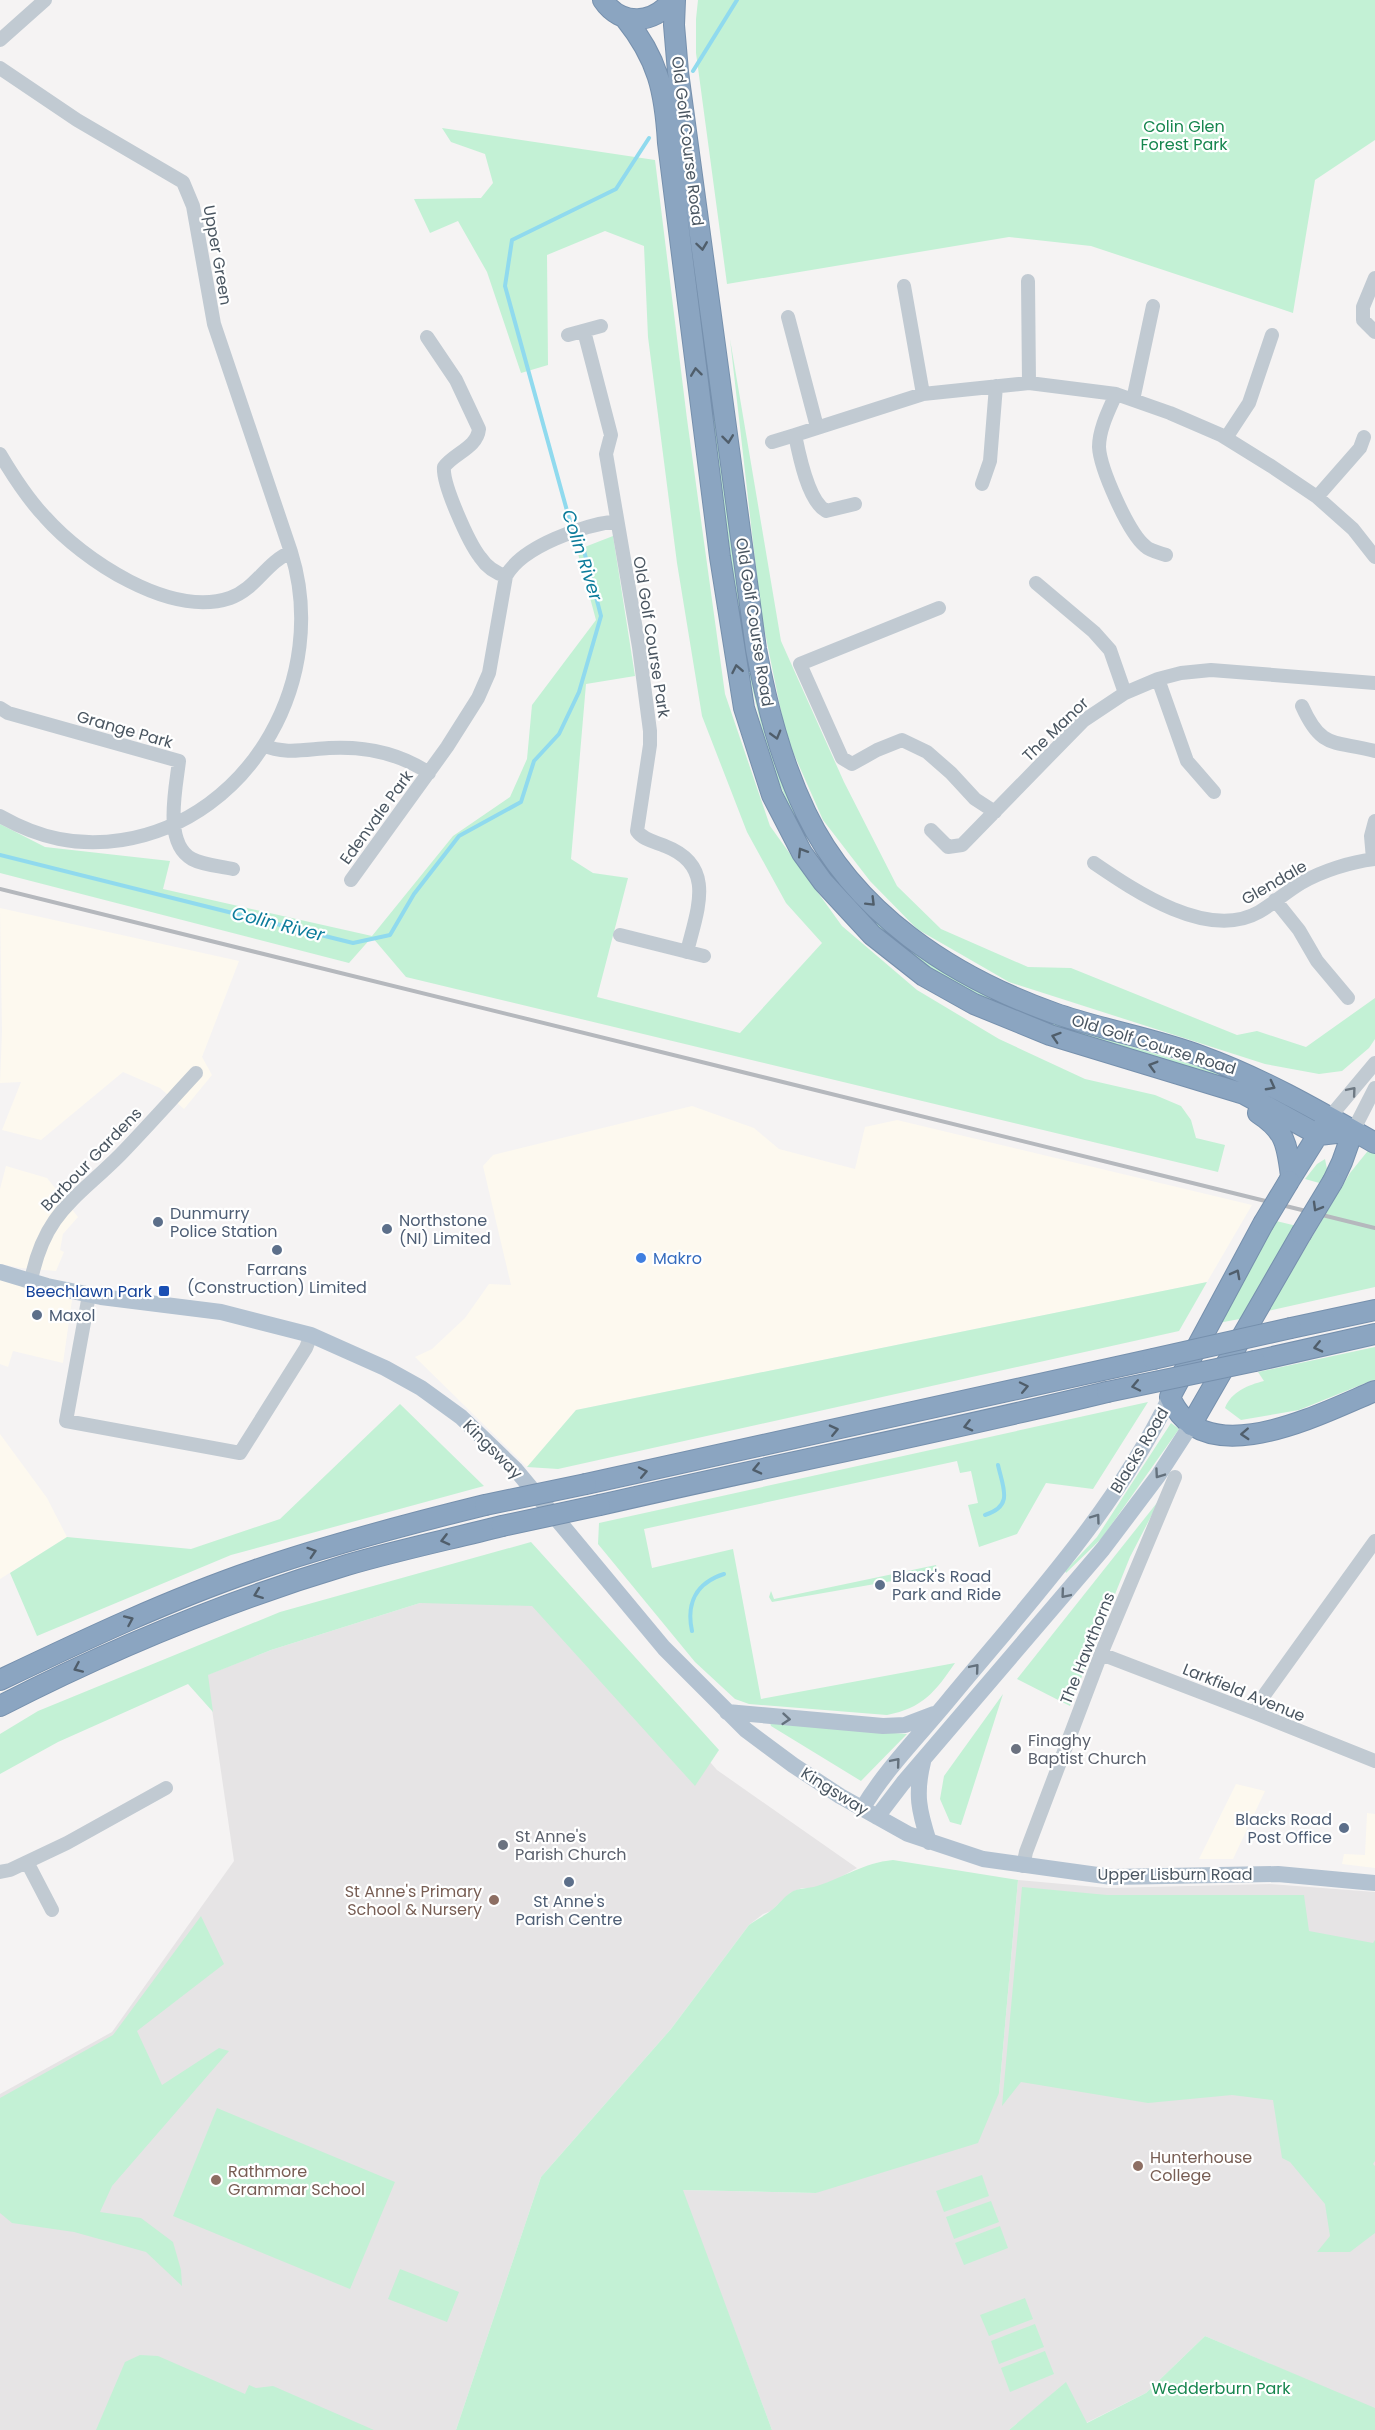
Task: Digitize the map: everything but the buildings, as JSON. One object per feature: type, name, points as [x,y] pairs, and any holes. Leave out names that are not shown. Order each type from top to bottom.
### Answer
[{"type":"highway","points":[[610,7],[642,20],[654,17],[673,0]]},
{"type":"highway","name":"Old Golf Course Road","points":[[673,0],[678,72],[756,649],[767,703],[779,745],[807,814],[822,841],[842,868],[887,918],[909,937],[958,969],[1018,999],[1053,1012],[1199,1055],[1249,1074],[1375,1143]]},
{"type":"highway","name":"Old Golf Course Road","points":[[610,7],[638,49],[652,84],[668,143],[734,654],[744,708],[757,752],[786,826],[823,882],[846,910],[872,935],[924,976],[974,1004],[1022,1024],[1244,1094],[1319,1135]]},
{"type":"highway","points":[[1195,1078],[1239,1100],[1278,1129],[1286,1144],[1290,1178]]},
{"type":"highway","name":"Blacks Road","points":[[1170,1397],[1263,1224],[1329,1118]]},
{"type":"highway","points":[[1319,1135],[1353,1131]]},
{"type":"highway","name":"Blacks Road","points":[[1191,1425],[1339,1170],[1353,1131]]},
{"type":"highway","points":[[0,1680],[144,1613],[256,1570],[355,1538],[485,1505],[1375,1310]]},
{"type":"highway","points":[[0,1706],[57,1677],[145,1638],[265,1591],[349,1564],[600,1504],[798,1460],[956,1429],[1107,1392],[1375,1334]]},
{"type":"highway","points":[[1170,1397],[1177,1411],[1191,1425],[1224,1435],[1258,1434],[1299,1422],[1375,1391]]},
{"type":"main road","name":"Kingsway","points":[[0,1272],[89,1295],[221,1312],[311,1335],[385,1368],[421,1388],[461,1417],[516,1470],[664,1648],[756,1739],[870,1813]]},
{"type":"main road","name":"Blacks Road","points":[[870,1813],[882,1779],[1061,1564],[1122,1483],[1170,1397]]},
{"type":"main road","name":"Blacks Road","points":[[870,1813],[892,1796],[1103,1549],[1158,1476],[1191,1425]]},
{"type":"main road","points":[[728,1712],[883,1726],[905,1725],[938,1713]]},
{"type":"main road","points":[[924,1758],[917,1801],[929,1842]]},
{"type":"main road","name":"Upper Lisburn Road","points":[[870,1813],[901,1831],[929,1842],[983,1859],[1023,1866],[1113,1877],[1278,1875],[1375,1883]]},
{"type":"street","points":[[0,40],[45,0]]},
{"type":"street","name":"Upper Green","points":[[0,68],[77,120],[183,182],[188,190],[193,206],[214,324],[291,552],[301,593],[302,628],[298,657],[282,712],[264,745],[232,787],[204,809],[174,825],[138,837],[112,842],[76,842],[45,837],[23,829],[0,816]]},
{"type":"street","points":[[1375,278],[1363,307],[1363,320],[1375,332]]},
{"type":"street","points":[[1028,281],[1029,383]]},
{"type":"street","points":[[904,286],[923,394]]},
{"type":"street","points":[[1132,400],[1153,306]]},
{"type":"street","points":[[788,317],[805,386],[823,426]]},
{"type":"street","points":[[568,335],[602,326]]},
{"type":"street","name":"Old Golf Course Park","points":[[584,331],[611,435],[606,454],[639,647],[650,731],[650,745],[637,831],[644,838],[686,856],[696,871],[699,880],[699,903],[687,951]]},
{"type":"street","points":[[1226,438],[1249,403],[1272,335]]},
{"type":"street","points":[[427,337],[456,380],[479,429],[476,439],[444,467],[445,481],[479,557],[490,569],[506,576],[526,554],[593,525],[617,521]]},
{"type":"street","points":[[772,442],[923,394],[1029,383],[1116,394],[1170,413],[1226,438],[1317,497],[1353,529],[1375,557]]},
{"type":"street","points":[[982,484],[990,461],[996,386]]},
{"type":"street","points":[[1116,394],[1105,420],[1099,445],[1102,468],[1130,526],[1145,547],[1166,555]]},
{"type":"street","points":[[795,435],[806,478],[819,507],[826,511],[855,504]]},
{"type":"street","points":[[1317,497],[1360,448],[1364,437]]},
{"type":"street","points":[[0,454],[27,497],[66,539],[106,568],[160,593],[205,602],[229,598],[250,587],[273,562],[291,552]]},
{"type":"street","name":"Edenvale Park","points":[[351,880],[465,720],[489,673],[506,576]]},
{"type":"street","points":[[1036,583],[1094,632],[1110,650],[1125,693]]},
{"type":"street","points":[[939,608],[800,664],[842,758],[852,764],[877,750],[903,740],[927,752],[975,799],[995,812]]},
{"type":"street","name":"The Manor","points":[[931,830],[948,847],[962,845],[1083,721],[1125,693],[1158,679],[1211,670],[1375,683]]},
{"type":"street","points":[[1158,679],[1187,761],[1214,792]]},
{"type":"street","points":[[1302,706],[1313,726],[1328,741],[1375,751]]},
{"type":"street","name":"Grange Park","points":[[0,708],[8,713],[179,761],[174,825]]},
{"type":"street","name":"Edenvale Park","points":[[264,745],[287,751],[355,748],[380,752],[402,758],[429,773]]},
{"type":"street","points":[[1374,860],[1371,836],[1375,821]]},
{"type":"street","points":[[174,825],[176,843],[190,858],[233,869]]},
{"type":"street","name":"Glendale","points":[[1094,863],[1157,902],[1195,917],[1228,921],[1245,918],[1259,912],[1301,883],[1323,873],[1350,864],[1374,860]]},
{"type":"street","points":[[1275,900],[1299,930],[1317,961],[1348,998]]},
{"type":"street","points":[[620,935],[704,956]]},
{"type":"street","name":"Blacks Road","points":[[1329,1118],[1375,1063]]},
{"type":"street","name":"Barbour Gardens","points":[[31,1280],[44,1237],[57,1215],[118,1156],[196,1073]]},
{"type":"street","name":"Blacks Road","points":[[1353,1131],[1375,1088]]},
{"type":"street","points":[[89,1295],[66,1421],[228,1451],[240,1453],[306,1348],[311,1335]]},
{"type":"street","name":"The Hawthorns","points":[[1023,1866],[1026,1852],[1101,1654],[1174,1477]]},
{"type":"street","points":[[1255,1713],[1265,1694],[1375,1540]]},
{"type":"street","name":"Larkfield Avenue","points":[[1101,1654],[1375,1761]]},
{"type":"street","points":[[0,1872],[10,1870],[67,1843],[166,1788]]},
{"type":"street","points":[[27,1862],[52,1910]]},
{"type":"shaded area","points":[[0,908],[239,961],[202,1057],[212,1075],[184,1109],[160,1088],[123,1072],[41,1140],[2,1130],[21,1082],[0,1083],[2,1031]]},
{"type":"shaded area","points":[[692,1106],[754,1128],[779,1149],[855,1169],[865,1127],[897,1120],[1252,1205],[1207,1282],[576,1410],[527,1467],[415,1357],[432,1349],[465,1318],[489,1284],[511,1285],[483,1166],[493,1155]]},
{"type":"shaded area","points":[[6,1166],[47,1178],[78,1217],[63,1234],[60,1250],[64,1252],[56,1271],[0,1264],[0,1189]]},
{"type":"shaded area","points":[[0,1280],[72,1300],[63,1363],[13,1351],[8,1367],[0,1364]]},
{"type":"shaded area","points":[[0,1434],[47,1498],[67,1537],[0,1579]]},
{"type":"shaded area","points":[[546,1573],[717,1770],[857,1868],[814,1888],[802,1888],[790,1893],[771,1911],[749,1925],[671,2029],[541,2177],[456,2430],[0,2430],[0,2094],[112,2032],[234,1861],[207,1675],[271,1650],[420,1603]]},
{"type":"shaded area","points":[[1236,1784],[1265,1791],[1233,1859],[1199,1859]]},
{"type":"shaded area","points":[[1367,1813],[1375,1814],[1375,1868],[1342,1864],[1344,1854],[1365,1855]]},
{"type":"shaded area","name":"Hunterhouse College","points":[[1018,1880],[1108,1888],[1270,1884],[1375,1892],[1375,2409],[1205,2336],[1146,2393],[1086,2423],[1066,2383],[1009,2430],[772,2430],[682,2190],[816,2193],[999,2093]]},
{"type":"green space","name":"Colin Glen Forest Park","points":[[698,0],[1375,0],[1375,140],[1315,180],[1293,313],[1091,246],[1009,237],[727,284],[696,53]]},
{"type":"green space","points":[[680,118],[775,748],[867,907],[1072,1029],[1217,1072],[1290,1108],[1042,1023],[972,994],[921,963],[886,936],[831,877],[791,811],[769,758],[749,675],[739,619],[674,127]]},
{"type":"green space","points":[[442,128],[655,160],[687,419],[725,694],[770,826],[842,926],[917,990],[999,1039],[1085,1079],[1155,1095],[1181,1106],[1191,1120],[1196,1138],[1225,1145],[1218,1172],[406,977],[372,937],[349,963],[0,873],[0,824],[45,847],[170,861],[163,889],[372,936],[453,836],[510,797],[527,759],[532,705],[596,620],[577,550],[613,536],[635,676],[586,684],[571,859],[593,873],[628,878],[597,997],[740,1033],[822,943],[786,903],[747,832],[702,716],[677,563],[648,337],[644,246],[605,231],[547,255],[548,365],[521,373],[487,272],[458,221],[430,233],[414,199],[481,198],[493,183],[485,154],[451,142]]},
{"type":"green space","points":[[730,339],[781,641],[844,782],[897,886],[941,929],[1028,967],[1071,968],[1237,1035],[1257,1031],[1306,1047],[1375,998],[1375,1039],[1369,1048],[1342,1071],[1319,1074],[1265,1064],[1009,982],[917,929],[870,881],[823,820],[786,736],[761,613]]},
{"type":"green space","points":[[1375,1142],[1375,1287],[1268,1311],[1350,1173]]},
{"type":"green space","points":[[1325,1159],[1327,1169],[1323,1184],[1305,1179],[1317,1164]]},
{"type":"green space","points":[[1276,1221],[1297,1226],[1245,1318],[1218,1323]]},
{"type":"green space","points":[[1207,1282],[1179,1331],[558,1469],[527,1467],[576,1410]]},
{"type":"green space","points":[[1375,1347],[1375,1380],[1299,1410],[1241,1420],[1225,1408],[1231,1398],[1241,1390],[1264,1381],[1258,1372]]},
{"type":"green space","points":[[1148,1402],[1093,1489],[1046,1483],[1017,1534],[979,1547],[968,1505],[978,1503],[971,1471],[960,1473],[957,1461],[644,1529],[652,1568],[733,1549],[761,1699],[955,1663],[927,1697],[899,1712],[887,1715],[749,1704],[735,1699],[695,1662],[598,1544],[599,1523]]},
{"type":"green space","points":[[400,1404],[484,1486],[231,1555],[37,1636],[10,1573],[67,1537],[191,1549],[280,1519]]},
{"type":"green space","points":[[1171,1423],[1179,1429],[1102,1538],[1066,1573],[1065,1571],[1097,1537]]},
{"type":"green space","points":[[1160,1499],[1130,1557],[1070,1706],[1017,1679]]},
{"type":"green space","points":[[531,1542],[719,1750],[695,1786],[532,1606],[420,1603],[271,1650],[208,1675],[213,1712],[188,1684],[58,1742],[0,1774],[0,1734],[38,1711],[280,1612]]},
{"type":"green space","points":[[936,1565],[938,1573],[772,1602],[769,1597],[771,1591],[774,1599]]},
{"type":"green space","points":[[1003,1694],[961,1825],[950,1822],[940,1799],[944,1776]]},
{"type":"green space","points":[[770,1723],[907,1734],[861,1781],[771,1726]]},
{"type":"green space","points":[[893,1860],[1018,1880],[999,2093],[978,2143],[816,2193],[683,2190],[772,2430],[456,2430],[541,2177],[671,2029],[749,1925],[793,1891],[817,1886],[872,1864]]},
{"type":"green space","points":[[1022,1887],[1107,1895],[1304,1895],[1309,1931],[1373,1943],[1375,1940],[1375,2161],[1373,2164],[1375,2166],[1375,2233],[1350,2252],[1317,2252],[1330,2236],[1325,2204],[1290,2162],[1282,2158],[1273,2100],[1232,2095],[1148,2103],[1021,2082],[1002,2106]]},
{"type":"green space","points":[[201,1916],[224,1964],[137,2031],[162,2085],[219,2048],[229,2051],[112,2186],[100,2212],[141,2218],[173,2242],[181,2270],[182,2286],[146,2252],[74,2232],[12,2223],[0,2213],[0,2098],[113,2035]]},
{"type":"green space","points":[[217,2108],[395,2182],[350,2289],[173,2216]]},
{"type":"green space","points":[[982,2175],[989,2196],[944,2212],[936,2191]]},
{"type":"green space","points":[[991,2201],[999,2222],[954,2239],[946,2217]]},
{"type":"green space","points":[[1000,2226],[1008,2248],[964,2265],[955,2243]]},
{"type":"green space","points":[[400,2269],[459,2292],[447,2322],[388,2299]]},
{"type":"green space","points":[[1025,2298],[1033,2319],[989,2336],[980,2315]]},
{"type":"green space","points":[[1035,2324],[1044,2347],[999,2364],[991,2341]]},
{"type":"green space","name":"Wedderburn Park","points":[[1205,2336],[1375,2408],[1375,2430],[1009,2430],[1066,2382],[1087,2423],[1146,2393]]},
{"type":"green space","points":[[1045,2351],[1054,2374],[1010,2392],[1001,2368]]},
{"type":"green space","points":[[140,2355],[158,2356],[245,2394],[249,2385],[256,2388],[273,2386],[374,2430],[96,2430],[125,2362]]},
{"type":"waterway","name":"Colin River","points":[[693,71],[737,0]]},
{"type":"waterway","name":"Colin River","points":[[574,527],[569,518],[505,286],[512,240],[616,189],[649,138]]},
{"type":"waterway","name":"Colin River","points":[[0,855],[353,943],[390,935],[414,894],[459,836],[521,802],[534,761],[559,734],[579,692],[601,616],[583,547],[577,534]]},
{"type":"waterway","points":[[985,1515],[1000,1507],[1003,1501],[1004,1489],[998,1465]]},
{"type":"waterway","points":[[692,1631],[691,1612],[695,1595],[706,1583],[724,1574]]},
{"type":"railway","points":[[0,889],[1375,1228]]},
{"type":"place","name":"Dunmurry Police Station","points":[[158,1222]]},
{"type":"place","name":"Northstone (NI) Limited","points":[[387,1229]]},
{"type":"place","name":"Farrans (Construction) Limited","points":[[277,1250]]},
{"type":"place","name":"Makro","points":[[641,1258]]},
{"type":"place","name":"Beechlawn Park","points":[[164,1291]]},
{"type":"place","name":"Maxol","points":[[37,1315]]},
{"type":"place","name":"Black's Road Park and Ride","points":[[880,1585]]},
{"type":"place","name":"Finaghy Baptist Church","points":[[1016,1749]]},
{"type":"place","name":"Blacks Road Post Office","points":[[1344,1828]]},
{"type":"place","name":"St Anne's Parish Church","points":[[503,1845]]},
{"type":"place","name":"St Anne's Parish Centre","points":[[569,1882]]},
{"type":"place","name":"St Anne's Primary School & Nursery","points":[[494,1900]]},
{"type":"place","name":"Hunterhouse College","points":[[1138,2166]]},
{"type":"place","name":"Rathmore Grammar School","points":[[216,2180]]}]
